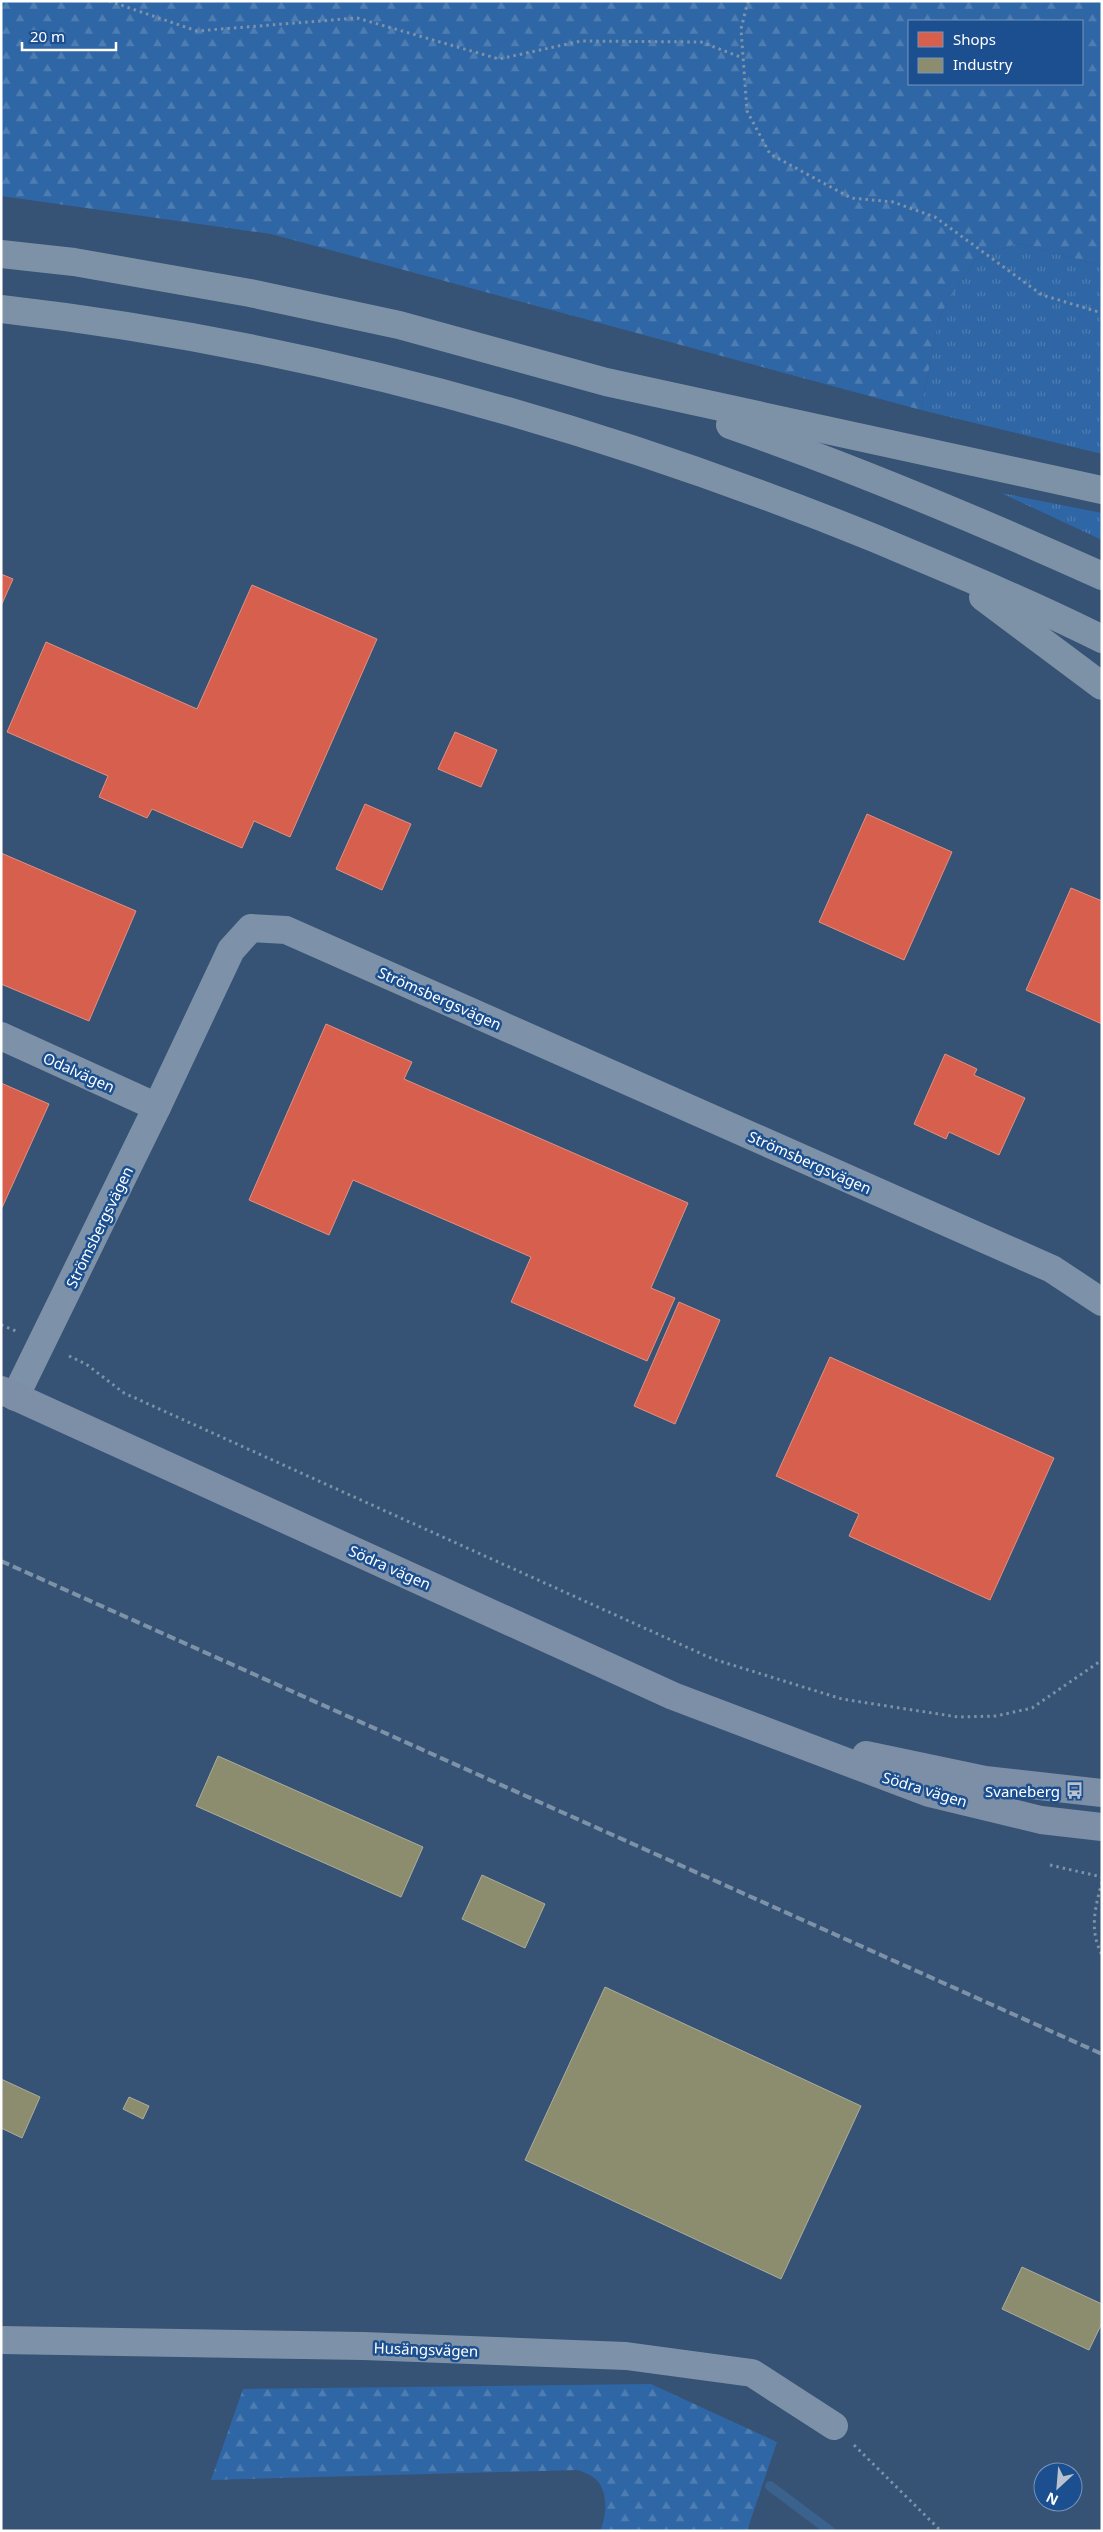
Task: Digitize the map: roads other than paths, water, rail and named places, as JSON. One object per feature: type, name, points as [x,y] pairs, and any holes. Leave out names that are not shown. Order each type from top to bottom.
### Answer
[{"type":"highway","points":[[1,254],[74,262],[250,293],[399,325],[606,382],[1102,490]]},
{"type":"highway","points":[[1,309],[65,316],[240,348],[390,379],[604,440],[781,501],[941,566],[1102,640]]},
{"type":"highway","points":[[606,382],[802,450],[961,513],[1102,576]]},
{"type":"highway","points":[[941,566],[1102,686]]},
{"type":"main road","name":"Södra vägen","points":[[8,1393],[673,1696],[929,1793],[1041,1820],[1102,1827]]},
{"type":"main road","name":"Södra vägen","points":[[782,1738],[985,1780],[1102,1793]]},
{"type":"street","name":"Strömsbergsvägen","points":[[8,1393],[42,1344],[231,950],[251,928],[286,930],[1052,1269],[1102,1302]]},
{"type":"street","name":"Odalvägen","points":[[1,1036],[157,1107]]},
{"type":"street","name":"Husängsvägen","points":[[1,2340],[363,2346],[626,2356],[752,2373],[834,2426]]},
{"type":"waterway","points":[[770,2486],[830,2531]]},
{"type":"railway","points":[[1,1561],[1102,2054]]},
{"type":"place","name":"Svaneberg","points":[[1074,1791]]}]
